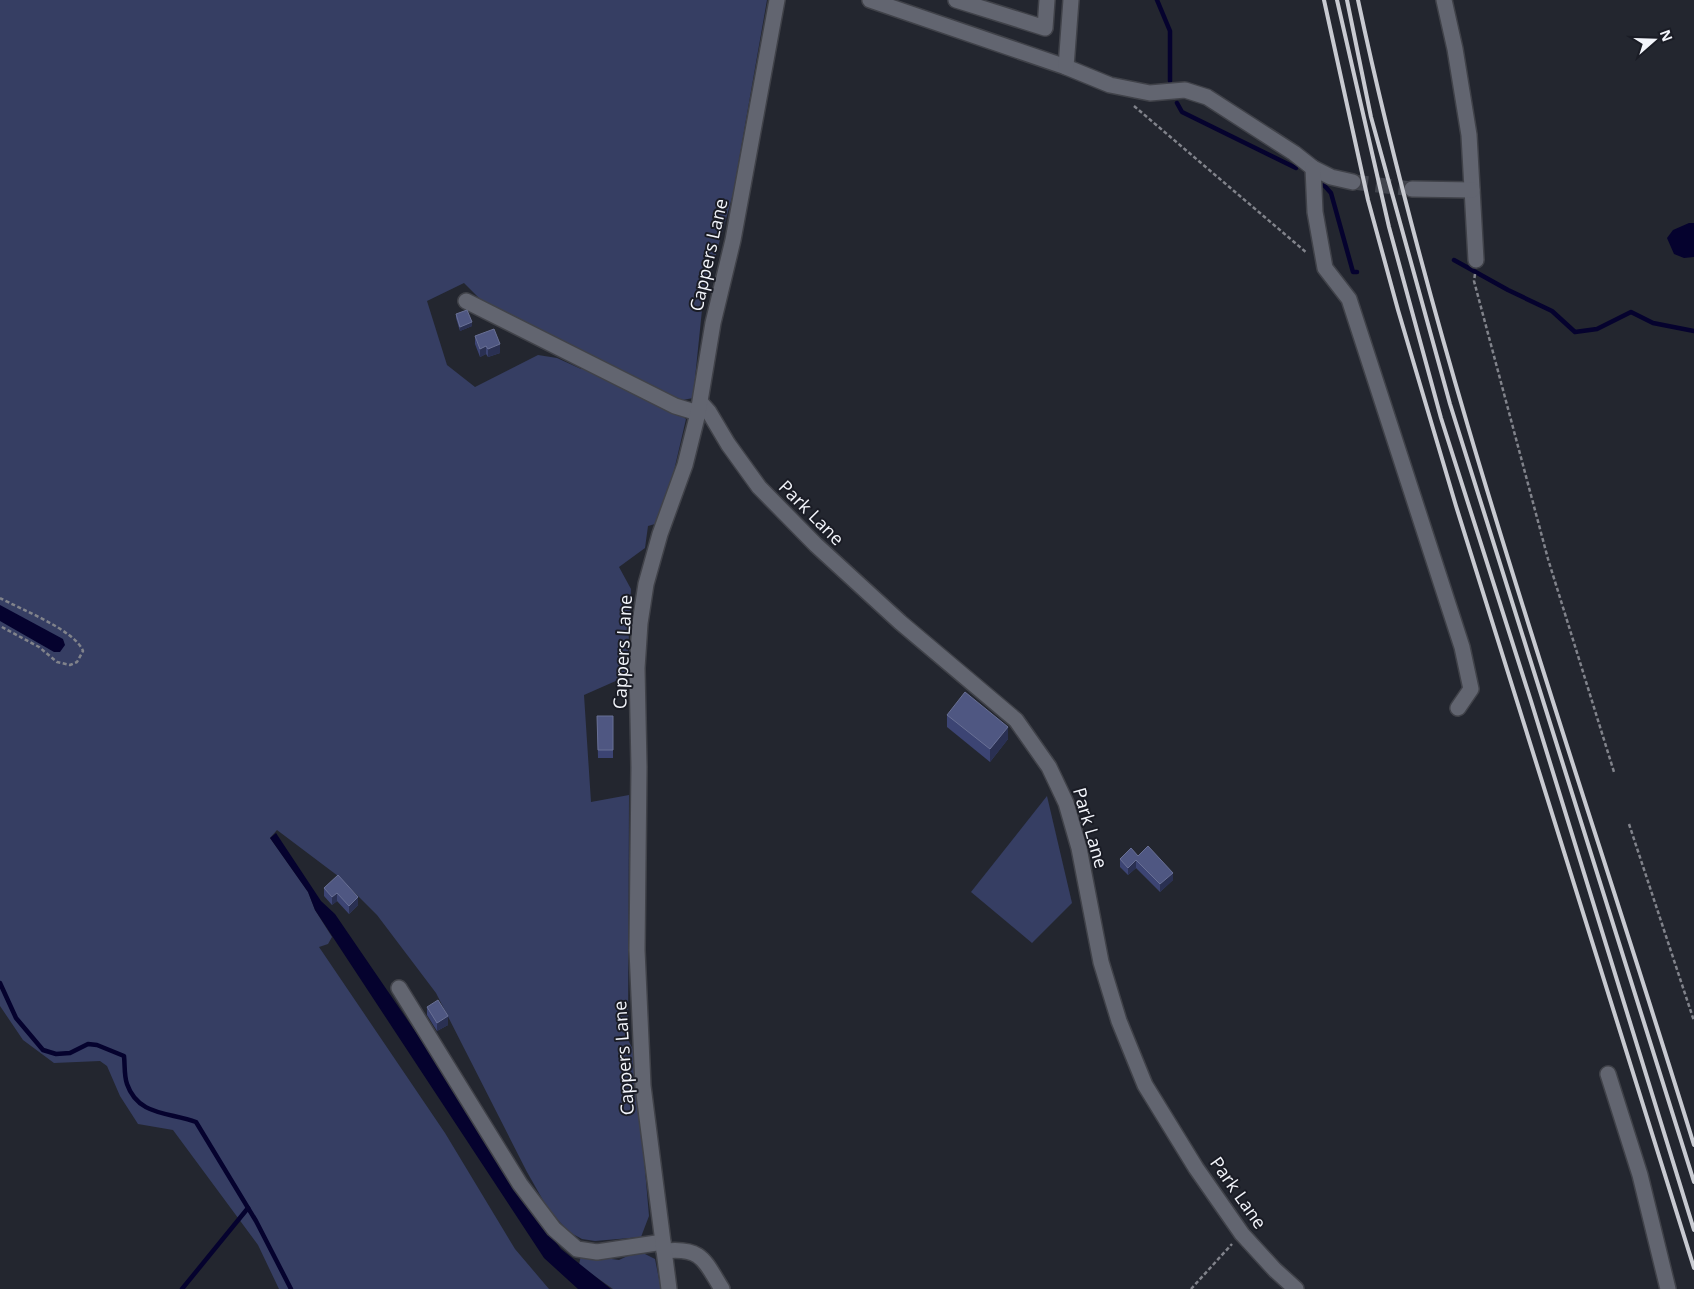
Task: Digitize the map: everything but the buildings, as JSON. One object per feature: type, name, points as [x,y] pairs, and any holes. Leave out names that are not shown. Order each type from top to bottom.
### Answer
[{"type":"street","name":"Cappers Lane","points":[[669,1288],[643,1086],[637,959],[639,767],[637,668],[640,623],[646,584],[660,534],[685,465],[700,408],[713,323],[733,240],[777,0]]},
{"type":"street","points":[[870,0],[1066,67],[1110,85],[1150,93],[1185,90],[1207,97],[1294,153],[1313,168],[1331,177],[1353,182]]},
{"type":"street","points":[[956,0],[1045,28],[1048,0]]},
{"type":"street","points":[[1066,67],[1071,0]]},
{"type":"street","points":[[1444,0],[1469,134],[1476,260]]},
{"type":"street","points":[[1313,168],[1315,212],[1325,268],[1349,299],[1462,647],[1471,689],[1458,708]]},
{"type":"street","points":[[1412,190],[1472,190]]},
{"type":"street","points":[[466,301],[675,406],[700,408]]},
{"type":"street","name":"Park Lane","points":[[700,408],[709,412],[728,444],[759,487],[823,552],[900,622],[1016,720],[1050,768],[1066,803],[1079,848],[1101,962],[1123,1030],[1145,1085],[1196,1168],[1242,1234],[1275,1270],[1296,1289]]},
{"type":"street","points":[[398,988],[445,1060],[520,1184],[554,1229],[577,1249],[598,1252],[663,1246],[694,1251],[706,1264],[722,1289]]},
{"type":"street","points":[[1608,1074],[1640,1175],[1668,1289]]},
{"type":"path","points":[[1132,104],[1325,268]]},
{"type":"path","points":[[1474,281],[1548,559],[1614,772]]},
{"type":"path","points":[[0,598],[70,635],[80,644],[83,651],[78,662],[70,665],[57,662],[39,647],[0,626]]},
{"type":"path","points":[[1629,824],[1694,1021]]},
{"type":"path","points":[[1191,1289],[1242,1234]]},
{"type":"shaded area","points":[[0,0],[767,0],[733,194],[703,300],[693,398],[678,401],[481,300],[464,283],[427,301],[447,365],[475,387],[538,355],[557,358],[581,369],[588,367],[673,410],[686,419],[673,475],[655,524],[648,526],[645,548],[619,567],[631,589],[627,676],[584,695],[591,802],[629,795],[628,1040],[635,1053],[649,1216],[641,1237],[595,1241],[582,1239],[569,1232],[548,1209],[527,1172],[436,993],[377,915],[338,876],[277,830],[270,838],[308,892],[315,910],[332,937],[328,944],[319,947],[445,1133],[515,1249],[549,1289],[279,1289],[258,1245],[173,1130],[138,1124],[120,1096],[107,1066],[100,1061],[54,1063],[23,1040],[0,1006]]},
{"type":"shaded area","points":[[1689,223],[1694,223],[1694,257],[1684,258],[1674,254],[1667,238],[1673,230]]},
{"type":"shaded area","points":[[0,605],[63,639],[65,645],[60,652],[54,652],[0,621]]},
{"type":"shaded area","points":[[1047,796],[1072,903],[1032,943],[971,892]]},
{"type":"shaded area","points":[[276,833],[321,901],[335,914],[428,1050],[543,1226],[561,1249],[611,1289],[578,1289],[544,1258],[315,910],[308,892],[270,838]]},
{"type":"shaded area","points":[[634,1253],[643,1253],[655,1259],[661,1289],[613,1289],[579,1265],[581,1255],[619,1260]]},
{"type":"waterway","points":[[1157,0],[1170,31],[1170,81]]},
{"type":"waterway","points":[[1177,103],[1182,112],[1296,168]]},
{"type":"waterway","points":[[1323,184],[1331,193],[1353,272],[1357,272]]},
{"type":"waterway","points":[[1454,260],[1508,290],[1552,311],[1575,332],[1597,329],[1631,312],[1653,323],[1694,331]]},
{"type":"waterway","points":[[0,983],[16,1018],[43,1050],[56,1054],[70,1053],[88,1044],[97,1045],[124,1056],[127,1084],[139,1102],[156,1111],[196,1122],[256,1221],[291,1289]]},
{"type":"waterway","points":[[182,1289],[248,1208]]},
{"type":"tunnel","points":[[1353,182],[1412,189]]},
{"type":"railway","points":[[1324,0],[1368,200],[1398,310],[1456,506],[1694,1268]]},
{"type":"railway","points":[[1337,0],[1389,227],[1441,418],[1531,701],[1694,1230]]},
{"type":"railway","points":[[1347,0],[1371,117],[1450,404],[1694,1182]]},
{"type":"railway","points":[[1358,0],[1391,145],[1429,290],[1470,433],[1513,576],[1694,1145]]}]
